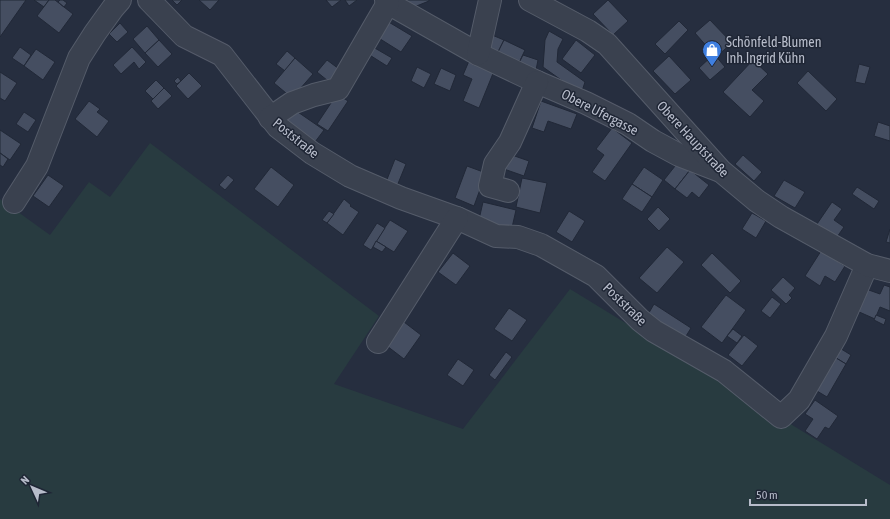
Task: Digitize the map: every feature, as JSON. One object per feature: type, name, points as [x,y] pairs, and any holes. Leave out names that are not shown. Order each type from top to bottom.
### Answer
[{"type":"street","points":[[14,202],[37,166],[79,58],[99,27],[120,0]]},
{"type":"street","name":"Poststraße","points":[[149,0],[184,36],[222,55],[278,127],[312,153],[350,176],[402,198],[457,218],[496,236],[518,237],[541,245],[596,276],[640,320],[654,331],[724,371],[781,417],[799,400],[836,336],[867,265]]},
{"type":"street","points":[[478,54],[490,0]]},
{"type":"street","name":"Obere Hauptstraße","points":[[530,0],[588,31],[607,44],[721,171],[757,201],[781,217],[867,265],[890,271]]},
{"type":"street","name":"Obere Ufergasse","points":[[270,118],[292,103],[314,95],[338,89],[387,2],[478,54],[586,103],[628,124],[653,141],[680,156],[721,171]]},
{"type":"street","points":[[508,191],[490,186],[495,164],[510,142],[537,82]]},
{"type":"street","points":[[378,342],[457,218]]},
{"type":"green space","points":[[150,143],[379,316],[334,384],[463,429],[570,289],[890,485],[890,519],[0,519],[0,199],[50,235],[89,182],[110,197]]},
{"type":"building","points":[[0,0],[26,0],[0,37]]},
{"type":"building","points":[[34,0],[49,0],[44,7]]},
{"type":"building","points":[[49,0],[55,0],[73,14],[59,33],[37,16]]},
{"type":"building","points":[[60,0],[67,3],[64,7],[58,2]]},
{"type":"building","points":[[172,0],[182,0],[177,5]]},
{"type":"building","points":[[199,0],[219,0],[210,10]]},
{"type":"building","points":[[326,0],[341,0],[332,7]]},
{"type":"building","points":[[345,0],[357,0],[349,6]]},
{"type":"building","points":[[405,0],[429,0],[429,1],[409,9]]},
{"type":"building","points":[[608,0],[628,21],[613,35],[593,14]]},
{"type":"building","points":[[710,20],[732,43],[716,57],[695,33]]},
{"type":"building","points":[[387,21],[412,36],[401,52],[377,37]]},
{"type":"building","points":[[679,21],[688,30],[665,54],[655,44]]},
{"type":"building","points":[[120,23],[128,32],[117,42],[109,34]]},
{"type":"building","points":[[147,26],[159,40],[145,53],[133,39]]},
{"type":"building","points":[[549,31],[563,39],[558,49],[557,62],[585,82],[582,91],[571,87],[543,67],[545,40]]},
{"type":"building","points":[[492,35],[504,40],[498,52],[489,48]]},
{"type":"building","points":[[159,40],[172,54],[158,67],[145,53]]},
{"type":"building","points":[[504,40],[525,50],[517,67],[496,56]]},
{"type":"building","points":[[576,40],[595,55],[581,73],[562,59]]},
{"type":"building","points":[[20,47],[31,55],[24,66],[12,58]]},
{"type":"building","points":[[132,47],[146,62],[139,69],[134,62],[121,74],[113,65]]},
{"type":"building","points":[[373,47],[392,58],[387,66],[368,54]]},
{"type":"building","points":[[36,49],[55,62],[43,80],[24,66]]},
{"type":"building","points":[[287,51],[295,58],[285,71],[276,64]]},
{"type":"building","name":"Schönfeld-Blumen Inh.Ingrid Kühn","points":[[714,54],[725,67],[710,80],[699,68]]},
{"type":"building","points":[[523,55],[538,60],[535,75],[517,67]]},
{"type":"building","points":[[669,56],[691,80],[675,94],[653,71]]},
{"type":"building","points":[[295,58],[313,74],[292,98],[274,83]]},
{"type":"building","points":[[327,60],[343,72],[333,85],[317,72]]},
{"type":"building","points":[[753,60],[768,74],[752,90],[764,101],[750,117],[723,92]]},
{"type":"building","points":[[469,61],[494,71],[479,108],[463,101],[472,79],[463,75]]},
{"type":"building","points":[[859,64],[870,67],[865,84],[855,82]]},
{"type":"building","points":[[417,67],[431,74],[424,88],[411,81]]},
{"type":"building","points":[[441,68],[456,75],[450,91],[434,84]]},
{"type":"building","points":[[808,71],[837,99],[826,111],[797,83]]},
{"type":"building","points":[[0,72],[17,83],[5,101],[0,98]]},
{"type":"building","points":[[189,73],[202,86],[188,99],[176,86]]},
{"type":"building","points":[[178,77],[181,81],[177,84],[174,81]]},
{"type":"building","points":[[156,80],[164,88],[153,99],[145,91]]},
{"type":"building","points":[[164,88],[172,96],[158,109],[151,101]]},
{"type":"building","points":[[337,94],[348,101],[328,131],[317,124]]},
{"type":"building","points":[[89,101],[100,109],[97,112],[109,121],[97,137],[75,119]]},
{"type":"building","points":[[541,101],[577,114],[571,129],[548,121],[544,132],[532,128]]},
{"type":"building","points":[[292,108],[324,130],[312,146],[280,124]]},
{"type":"building","points":[[24,112],[36,120],[28,132],[16,124]]},
{"type":"building","points":[[878,122],[890,126],[890,141],[874,136]]},
{"type":"building","points":[[612,128],[632,143],[605,181],[592,172],[604,155],[596,149]]},
{"type":"building","points":[[0,130],[21,144],[10,160],[0,153]]},
{"type":"building","points":[[0,153],[8,159],[3,167],[0,165]]},
{"type":"building","points":[[506,153],[529,161],[524,176],[501,168]]},
{"type":"building","points":[[743,155],[762,172],[754,181],[735,164]]},
{"type":"building","points":[[395,159],[406,164],[395,191],[384,187]]},
{"type":"building","points":[[679,161],[690,170],[675,189],[664,180]]},
{"type":"building","points":[[467,166],[486,173],[474,206],[455,198]]},
{"type":"building","points":[[271,167],[294,185],[278,207],[254,189]]},
{"type":"building","points":[[644,167],[663,180],[652,197],[632,184]]},
{"type":"building","points":[[690,170],[709,185],[699,198],[692,192],[687,198],[675,189]]},
{"type":"building","points":[[48,175],[64,186],[49,207],[33,196]]},
{"type":"building","points":[[228,175],[234,180],[225,190],[219,185]]},
{"type":"building","points":[[522,178],[547,183],[540,213],[516,207]]},
{"type":"building","points":[[784,180],[805,192],[795,208],[774,196]]},
{"type":"building","points":[[632,184],[652,197],[642,212],[622,199]]},
{"type":"building","points":[[857,187],[879,201],[874,209],[852,194]]},
{"type":"building","points":[[344,199],[351,205],[350,206],[359,212],[343,235],[327,223]]},
{"type":"building","points":[[483,202],[516,210],[511,232],[478,224]]},
{"type":"building","points":[[832,202],[842,209],[834,220],[844,227],[837,237],[817,224]]},
{"type":"building","points":[[658,207],[670,219],[659,231],[647,219]]},
{"type":"building","points":[[329,211],[334,214],[327,223],[322,220]]},
{"type":"building","points":[[569,211],[585,221],[572,242],[556,232]]},
{"type":"building","points":[[752,213],[766,221],[756,238],[742,229]]},
{"type":"building","points":[[390,220],[408,231],[394,252],[376,241]]},
{"type":"building","points":[[377,223],[385,228],[371,250],[363,245]]},
{"type":"building","points":[[890,229],[890,243],[886,242]]},
{"type":"building","points":[[376,241],[386,247],[382,252],[373,247]]},
{"type":"building","points":[[667,247],[684,262],[657,293],[639,278]]},
{"type":"building","points":[[821,251],[845,266],[835,282],[825,276],[820,286],[805,276]]},
{"type":"building","points":[[453,253],[470,266],[456,285],[438,272]]},
{"type":"building","points":[[712,253],[741,281],[730,293],[701,265]]},
{"type":"building","points":[[783,277],[795,288],[789,295],[792,298],[786,304],[771,290]]},
{"type":"building","points":[[884,285],[890,287],[890,311],[880,307],[875,319],[857,311],[866,289],[880,294]]},
{"type":"building","points":[[726,295],[746,310],[722,343],[701,327]]},
{"type":"building","points":[[772,297],[781,304],[770,318],[761,311]]},
{"type":"building","points":[[654,304],[691,328],[683,341],[646,318]]},
{"type":"building","points":[[509,308],[527,320],[512,341],[494,329]]},
{"type":"building","points":[[876,315],[886,319],[884,325],[874,320]]},
{"type":"building","points":[[404,322],[421,335],[404,359],[387,346]]},
{"type":"building","points":[[733,329],[742,336],[737,343],[727,336]]},
{"type":"building","points":[[744,335],[758,346],[742,366],[728,355]]},
{"type":"building","points":[[838,347],[851,355],[846,364],[833,356]]},
{"type":"building","points":[[506,352],[512,357],[495,380],[489,375]]},
{"type":"building","points":[[831,355],[846,364],[827,397],[812,388]]},
{"type":"building","points":[[458,359],[474,370],[463,386],[447,375]]},
{"type":"building","points":[[815,400],[838,416],[829,429],[825,427],[817,439],[805,431],[813,419],[805,414]]},
{"type":"place","name":"Schönfeld-Blumen Inh.Ingrid Kühn","points":[[712,67]]}]
